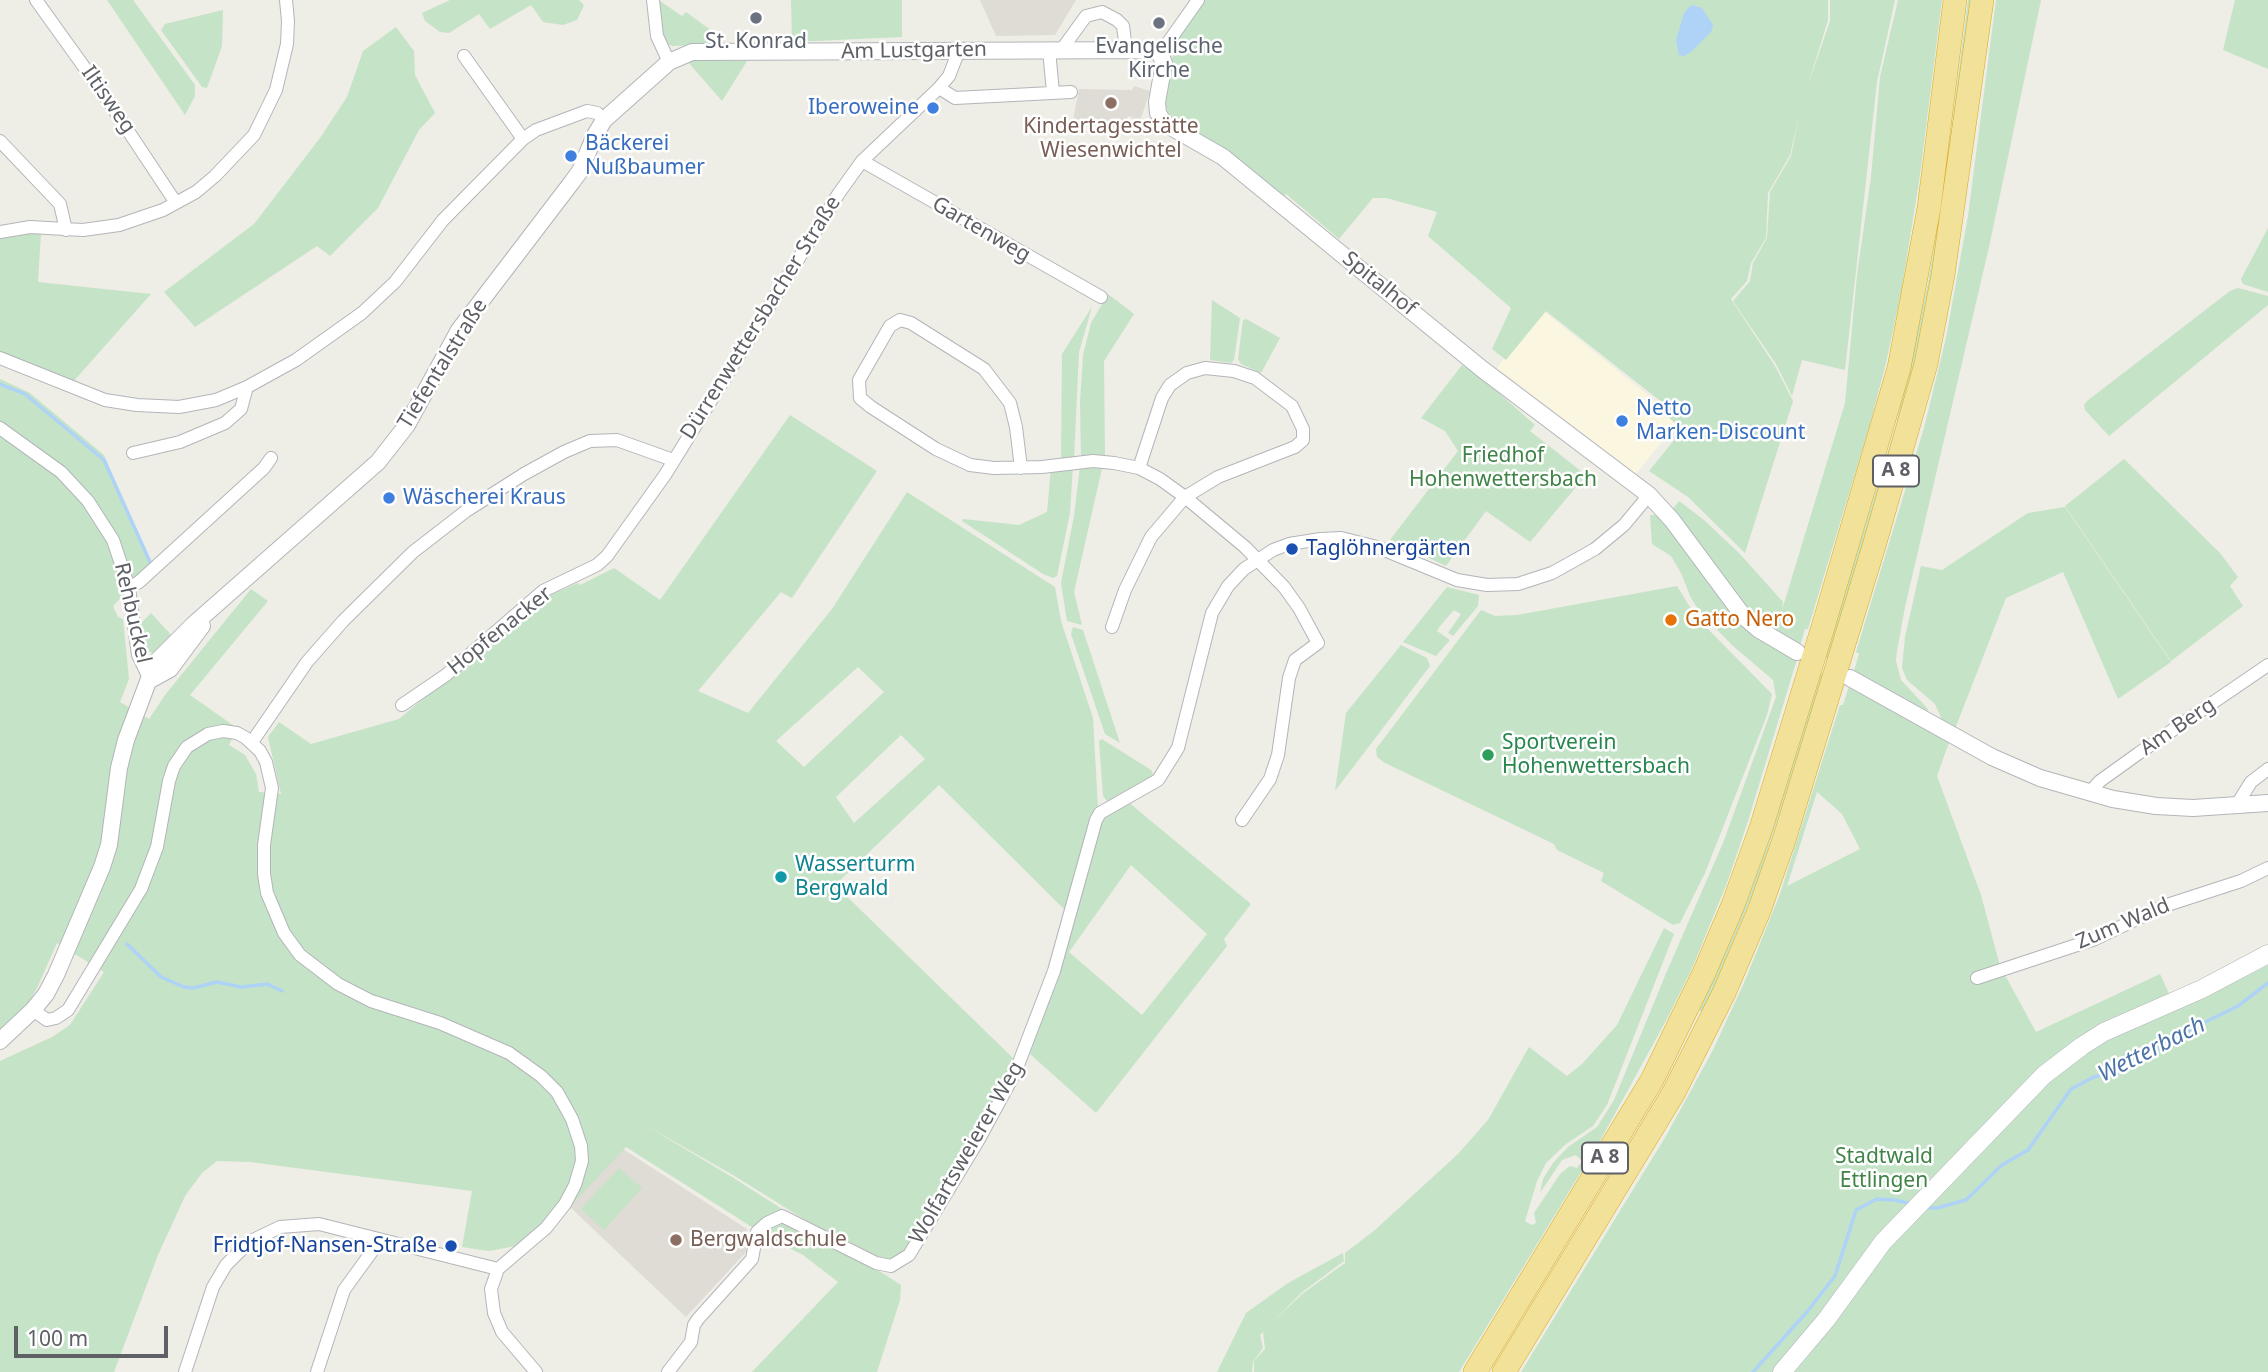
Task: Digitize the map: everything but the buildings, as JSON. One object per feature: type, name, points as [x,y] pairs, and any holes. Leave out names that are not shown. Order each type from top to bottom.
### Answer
[{"type":"highway","name":"A 8","points":[[1475,1372],[1651,1080],[1704,973],[1733,905],[1761,828],[1899,368],[1929,208],[1955,0]]},
{"type":"highway","name":"A 8","points":[[1504,1372],[1673,1094],[1724,993],[1772,875],[1894,479],[1926,364],[1943,275],[1982,0]]},
{"type":"main road","points":[[1782,1372],[1822,1326],[1883,1242],[2044,1075],[2110,1029],[2203,989],[2268,954]]},
{"type":"street","name":"Iltisweg","points":[[36,0],[107,99],[176,203]]},
{"type":"street","points":[[0,232],[30,227],[66,230],[119,225],[145,218],[196,192],[230,163],[254,135],[265,116],[276,90],[287,44],[286,0]]},
{"type":"street","points":[[653,0],[657,36],[670,62]]},
{"type":"street","points":[[1160,54],[1198,0]]},
{"type":"street","points":[[1053,92],[1055,50],[1086,16],[1102,12],[1117,20],[1123,26],[1126,49]]},
{"type":"street","name":"Am Lustgarten","points":[[670,62],[692,52],[1149,49],[1160,54]]},
{"type":"street","name":"Dürrenwettersbacher Straße","points":[[252,743],[307,662],[343,621],[413,552],[466,511],[524,474],[590,441],[617,440],[673,460],[839,193],[862,161],[939,88],[949,76],[959,50]]},
{"type":"street","name":"Spitalhof","points":[[1160,54],[1164,67],[1157,102],[1158,113],[1164,123],[1223,157],[1482,369],[1649,495],[1679,529],[1744,617],[1758,629],[1797,652]]},
{"type":"street","points":[[464,56],[523,139]]},
{"type":"street","name":"Tiefentalstraße","points":[[150,680],[165,673],[175,664],[213,610],[348,491],[390,447],[407,425],[459,330],[580,171],[604,120],[670,62]]},
{"type":"street","points":[[939,88],[955,98],[1071,92]]},
{"type":"street","points":[[0,358],[105,400],[179,407],[216,400],[247,387],[296,360],[362,313],[395,282],[443,220],[523,139],[536,130],[587,111],[597,113],[604,120]]},
{"type":"street","points":[[0,141],[60,204],[66,230]]},
{"type":"street","name":"Gartenweg","points":[[862,161],[1101,297]]},
{"type":"street","points":[[1021,468],[1010,403],[984,369],[911,323],[900,320],[890,326],[859,380],[860,398],[952,458],[970,465],[1021,468],[1093,461],[1139,468],[1185,497],[1257,559],[1284,587],[1318,643],[1295,660],[1289,678],[1278,755],[1270,779],[1242,820]]},
{"type":"street","points":[[1112,627],[1125,590],[1151,537],[1185,497],[1219,477],[1295,447],[1303,440],[1303,429],[1292,406],[1255,378],[1234,371],[1205,368],[1187,373],[1170,385],[1162,398],[1139,468]]},
{"type":"street","points":[[133,453],[180,442],[225,423],[241,409],[247,387]]},
{"type":"street","name":"Rehbuckel","points":[[0,428],[53,465],[88,501],[113,540],[129,588],[138,655],[150,680]]},
{"type":"street","points":[[129,588],[139,582],[264,468],[271,458]]},
{"type":"street","name":"Hopfenacker","points":[[402,705],[446,676],[543,591],[597,565],[665,475],[673,460]]},
{"type":"street","points":[[1257,559],[1289,544],[1341,538],[1377,547],[1464,582],[1487,585],[1518,584],[1552,573],[1595,549],[1623,525],[1649,495]]},
{"type":"street","name":"Wolfartsweierer Weg","points":[[669,1372],[691,1342],[698,1319],[752,1259],[757,1232],[767,1223],[782,1216],[876,1263],[891,1266],[909,1255],[978,1141],[1015,1073],[1054,971],[1094,824],[1100,813],[1161,777],[1178,748],[1216,606],[1228,586],[1257,559]]},
{"type":"street","name":"Am Berg","points":[[2090,792],[2100,781],[2139,753],[2268,665]]},
{"type":"street","points":[[1850,678],[2014,768],[2090,792],[2156,806],[2193,808],[2268,803]]},
{"type":"street","points":[[0,1041],[33,1010],[56,975],[103,867],[126,740],[150,680]]},
{"type":"street","points":[[33,1010],[47,1020],[68,1010],[141,889],[157,847],[169,781],[174,766],[187,747],[208,734],[223,732],[237,733],[252,743],[265,762],[272,788],[264,845],[267,892],[284,933],[300,955],[338,984],[371,1001],[440,1023],[509,1053],[541,1076],[557,1092],[572,1119],[581,1146],[582,1161],[575,1185],[565,1204],[546,1227],[498,1269],[491,1289],[494,1313],[502,1332],[536,1372]]},
{"type":"street","points":[[2236,806],[2251,782],[2268,769]]},
{"type":"street","name":"Zum Wald","points":[[1977,978],[2095,939],[2164,906],[2241,881],[2268,868]]},
{"type":"street","points":[[185,1372],[213,1287],[226,1265],[249,1242],[280,1227],[319,1224],[498,1269]]},
{"type":"street","points":[[317,1372],[344,1290],[373,1250],[376,1239]]},
{"type":"shaded area","points":[[980,0],[1076,0],[1055,35],[996,36]]},
{"type":"shaded area","name":"Kindertagesstätte Wiesenwichtel","points":[[1134,86],[1150,91],[1140,121],[1128,116],[1123,131],[1073,120],[1079,89],[1132,90]]},
{"type":"shaded area","points":[[1541,309],[1679,420],[1636,474],[1497,368]]},
{"type":"shaded area","name":"Bergwaldschule","points":[[623,1149],[747,1229],[746,1252],[686,1317],[570,1207]]},
{"type":"green space","points":[[107,0],[133,0],[195,85],[195,96],[185,115]]},
{"type":"green space","points":[[450,0],[579,0],[584,5],[577,20],[563,25],[543,22],[531,5],[490,29],[479,14],[449,33],[440,32],[425,21],[422,13]]},
{"type":"green space","points":[[791,0],[902,0],[902,37],[792,42]]},
{"type":"green space","points":[[1205,0],[1828,0],[1828,20],[1807,88],[1830,21],[1830,0],[1895,0],[1877,82],[1845,370],[1802,360],[1792,396],[1776,364],[1733,301],[1750,281],[1753,263],[1767,238],[1770,192],[1791,156],[1799,116],[1790,155],[1768,193],[1766,238],[1751,263],[1747,281],[1731,299],[1775,366],[1793,401],[1745,553],[1688,497],[1649,471],[1679,434],[1678,426],[1664,413],[1668,407],[1546,311],[1506,360],[1492,349],[1511,308],[1428,236],[1437,212],[1386,198],[1373,198],[1339,239],[1286,194],[1282,198],[1216,143],[1172,121],[1164,101],[1175,43]]},
{"type":"green space","points":[[1898,0],[1942,0],[1919,182],[1901,293],[1886,363],[1808,629],[1805,629],[1800,646],[1774,635],[1746,608],[1672,510],[1679,501],[1704,520],[1740,554],[1783,602],[1782,610],[1845,403],[1880,77]]},
{"type":"green space","points":[[1968,0],[1971,0],[1941,232],[1912,378],[1829,659],[1825,657],[1896,425],[1928,283],[1942,202]]},
{"type":"green space","points":[[1996,0],[2041,0],[1989,247],[1897,651],[1896,661],[1901,680],[1928,709],[1927,713],[1854,671],[1859,654],[1856,652],[1924,428],[1946,338],[1968,216]]},
{"type":"green space","points":[[2235,0],[2268,0],[2268,69],[2223,50]]},
{"type":"green space","points":[[660,1],[682,16],[686,12],[723,39],[720,44],[667,44],[662,28]]},
{"type":"green space","points":[[223,10],[222,46],[207,88],[202,87],[161,30],[165,24]]},
{"type":"green space","points":[[396,27],[414,51],[415,75],[435,113],[419,130],[378,208],[330,256],[317,246],[195,327],[164,292],[254,224],[320,138],[347,97],[363,51]]},
{"type":"green space","points":[[747,61],[722,101],[688,62]]},
{"type":"green space","points":[[2268,228],[2268,292],[2243,284],[2241,279]]},
{"type":"green space","points":[[41,233],[38,282],[151,294],[72,383],[0,354],[0,238]]},
{"type":"green space","points":[[2238,288],[2268,296],[2268,305],[2109,436],[2085,410],[2087,401],[2230,291]]},
{"type":"green space","points":[[1108,294],[1134,314],[1104,361],[1105,457],[1081,458],[1083,355],[1091,323]]},
{"type":"green space","points":[[1212,300],[1240,318],[1234,360],[1231,363],[1210,360]]},
{"type":"green space","points":[[1092,307],[1079,352],[1074,459],[1061,459],[1062,354]]},
{"type":"green space","points":[[1246,319],[1280,338],[1261,373],[1241,364],[1238,359],[1243,320]]},
{"type":"green space","name":"Friedhof Hohenwettersbach","points":[[1462,365],[1483,379],[1535,425],[1530,431],[1586,475],[1530,542],[1486,511],[1446,566],[1390,540],[1458,451],[1445,431],[1421,418]]},
{"type":"green space","points":[[0,379],[30,393],[104,455],[152,566],[113,606],[118,617],[123,619],[129,679],[120,702],[149,719],[165,695],[251,589],[268,601],[190,695],[237,728],[229,745],[245,755],[256,774],[259,792],[281,794],[268,737],[279,722],[311,744],[399,719],[546,597],[578,583],[580,585],[614,568],[660,600],[790,415],[877,471],[792,598],[781,592],[698,691],[748,713],[832,609],[907,492],[1055,587],[1061,621],[1093,718],[1098,809],[1066,911],[939,785],[835,885],[1015,1060],[984,1120],[909,1247],[900,1256],[891,1259],[876,1257],[847,1246],[733,1175],[645,1125],[901,1285],[900,1300],[877,1372],[752,1372],[838,1282],[803,1255],[766,1236],[626,1147],[570,1207],[521,1245],[489,1251],[462,1247],[472,1191],[250,1162],[217,1161],[202,1173],[185,1196],[158,1255],[114,1372],[0,1372],[0,1061],[52,1037],[70,1025],[104,972],[57,943],[28,1003],[0,1030]],"holes":[[[858,667],[884,692],[804,767],[776,741]],[[901,735],[925,759],[854,823],[836,797]]]},
{"type":"green space","points":[[2124,459],[2220,553],[2238,577],[2230,586],[2243,606],[2171,661],[2065,506]]},
{"type":"green space","points":[[1103,464],[1074,592],[1082,625],[1067,621],[1061,583],[1080,466]]},
{"type":"green space","points":[[1073,465],[1070,513],[1057,576],[1053,578],[1043,574],[962,521],[1019,525],[1047,512],[1051,468]]},
{"type":"green space","points":[[2065,507],[2171,662],[2118,699],[2063,572],[2006,598],[1955,729],[1943,722],[1935,704],[1907,680],[1902,668],[1905,637],[1921,566],[1942,570],[2028,513]]},
{"type":"green space","points":[[1650,515],[1660,515],[1740,623],[1765,643],[1797,659],[1727,883],[1693,966],[1668,1017],[1600,1141],[1459,1372],[1254,1372],[1254,1361],[1265,1349],[1263,1332],[1260,1335],[1263,1348],[1253,1362],[1252,1372],[1217,1372],[1246,1313],[1288,1283],[1343,1253],[1344,1261],[1301,1293],[1273,1322],[1302,1294],[1345,1263],[1345,1253],[1375,1230],[1458,1154],[1488,1120],[1529,1047],[1567,1076],[1582,1064],[1617,1025],[1664,928],[1674,934],[1607,1105],[1593,1126],[1566,1144],[1546,1163],[1537,1181],[1525,1221],[1531,1225],[1536,1223],[1534,1213],[1560,1174],[1570,1166],[1577,1168],[1582,1161],[1576,1155],[1562,1160],[1540,1193],[1543,1179],[1553,1163],[1568,1147],[1597,1127],[1614,1100],[1723,843],[1776,697],[1773,680],[1732,645],[1700,612],[1671,556],[1652,544]]},
{"type":"green space","points":[[1677,586],[1696,617],[1772,694],[1767,715],[1705,873],[1680,923],[1673,925],[1601,881],[1604,873],[1557,850],[1554,844],[1377,757],[1376,749],[1481,610],[1495,616],[1517,615]]},
{"type":"green space","points":[[1447,587],[1479,595],[1478,606],[1453,636],[1448,633],[1461,614],[1454,610],[1440,626],[1437,631],[1450,640],[1436,656],[1403,642]]},
{"type":"green space","points":[[151,613],[173,637],[155,653],[145,648],[141,623]]},
{"type":"green space","points":[[1073,627],[1083,630],[1120,743],[1105,734],[1071,634]]},
{"type":"green space","points":[[1401,645],[1427,658],[1430,666],[1335,791],[1346,713]]},
{"type":"green space","points":[[1820,673],[1824,674],[1756,886],[1704,1011],[1699,1011],[1733,936],[1760,865]]},
{"type":"green space","name":"Stadtwald Ettlingen","points":[[1849,686],[1951,737],[1937,776],[1981,895],[2000,966],[2036,1032],[2160,974],[2175,1007],[2217,991],[2268,965],[2268,1372],[1521,1372],[1666,1136],[1712,1052],[1744,983],[1780,894],[1840,705],[1843,705]],"holes":[[[1817,792],[1842,814],[1860,849],[1787,886]]]},
{"type":"green space","points":[[1102,739],[1151,770],[1153,774],[1146,782],[1108,802],[1103,796],[1099,741]]},
{"type":"green space","points":[[1127,801],[1251,904],[1224,939],[1227,946],[1096,1113],[1030,1054],[1099,827],[1106,817]],"holes":[[[1131,865],[1207,934],[1142,1015],[1069,952]]]},
{"type":"green space","points":[[619,1168],[642,1188],[604,1230],[581,1209]]},
{"type":"water","points":[[1691,5],[1702,8],[1713,25],[1711,32],[1684,56],[1679,55],[1676,40],[1684,13]]},
{"type":"waterway","points":[[0,384],[25,394],[104,460],[150,562]]},
{"type":"waterway","points":[[127,944],[161,977],[184,987],[193,988],[217,982],[241,987],[267,984],[282,991]]},
{"type":"waterway","name":"Wetterbach","points":[[1926,1208],[1937,1208],[1966,1200],[2002,1165],[2028,1150],[2071,1089],[2094,1077],[2120,1071],[2191,1029],[2238,1006],[2268,983]]},
{"type":"waterway","name":"Wetterbach","points":[[1753,1372],[1835,1276],[1856,1210],[1877,1199],[1912,1204]]},
{"type":"place","name":"St. Konrad","points":[[756,18]]},
{"type":"place","name":"Evangelische Kirche","points":[[1159,23]]},
{"type":"place","name":"Kindertagesstätte Wiesenwichtel","points":[[1111,103]]},
{"type":"place","name":"Iberoweine","points":[[933,108]]},
{"type":"place","name":"Bäckerei Nußbaumer","points":[[571,156]]},
{"type":"place","name":"Netto Marken-Discount","points":[[1622,421]]},
{"type":"place","name":"Wäscherei Kraus","points":[[389,498]]},
{"type":"place","name":"Taglöhnergärten","points":[[1292,549]]},
{"type":"place","name":"Gatto Nero","points":[[1671,620]]},
{"type":"place","name":"Sportverein Hohenwettersbach","points":[[1488,755]]},
{"type":"place","name":"Wasserturm Bergwald","points":[[781,877]]},
{"type":"place","name":"Bergwaldschule","points":[[676,1240]]},
{"type":"place","name":"Fridtjof-Nansen-Straße","points":[[451,1246]]}]
